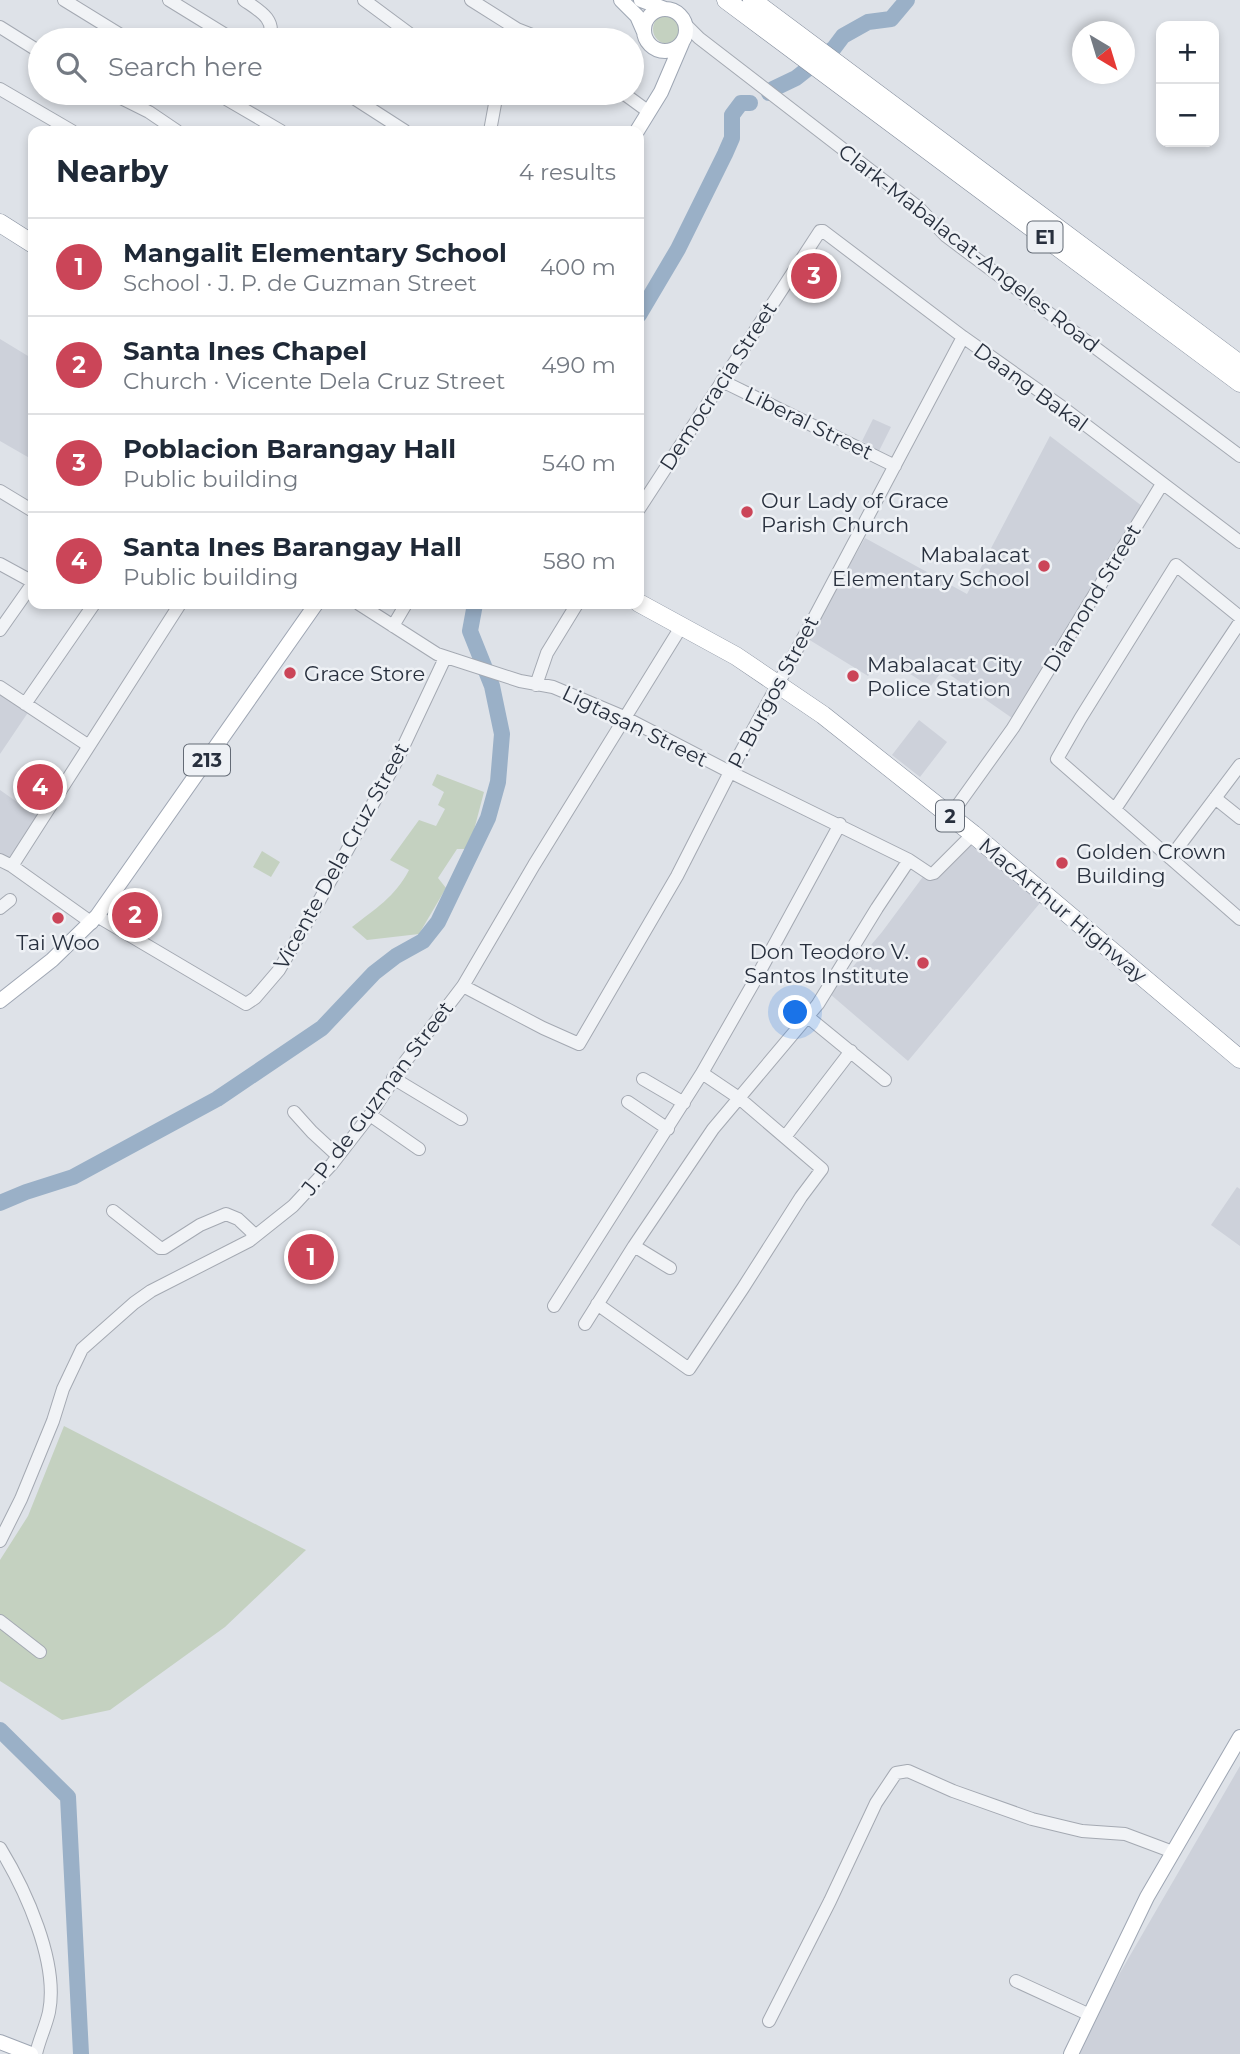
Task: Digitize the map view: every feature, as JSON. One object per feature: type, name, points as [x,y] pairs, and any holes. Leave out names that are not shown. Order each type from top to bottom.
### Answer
[{"type":"highway","name":"E1","points":[[726,0],[854,85],[1240,364]]},
{"type":"highway","name":"E1","points":[[752,0],[854,85],[1240,383]]},
{"type":"highway","points":[[0,223],[28,241]]},
{"type":"highway","name":"MacArthur Highway","points":[[644,606],[736,656],[823,715],[973,834],[1240,1059]]},
{"type":"main road","points":[[621,0],[636,16],[642,28]]},
{"type":"main road","points":[[642,0],[677,13],[691,36]]},
{"type":"main road","points":[[665,9],[656,10],[649,15],[644,32],[646,40],[664,61],[667,77]]},
{"type":"main road","points":[[656,49],[673,49],[691,36]]},
{"type":"main road","points":[[640,126],[691,36]]},
{"type":"main road","name":"213","points":[[3,994],[52,960],[95,919],[312,609]]},
{"type":"main road","points":[[1071,2054],[1147,1897],[1240,1737]]},
{"type":"main road","points":[[0,2042],[30,2054]]},
{"type":"street","points":[[64,0],[110,28]]},
{"type":"street","points":[[169,0],[214,28]]},
{"type":"street","points":[[244,0],[269,19],[271,28]]},
{"type":"street","points":[[364,0],[402,28]]},
{"type":"street","points":[[471,0],[506,28]]},
{"type":"street","points":[[0,27],[28,44]]},
{"type":"street","name":"Clark-Mabalacat-Angeles Road","points":[[691,36],[918,207],[946,236],[1240,456]]},
{"type":"street","points":[[0,89],[63,126]]},
{"type":"street","points":[[135,105],[170,126]]},
{"type":"street","points":[[237,105],[272,126]]},
{"type":"street","points":[[365,105],[397,126]]},
{"type":"street","points":[[491,126],[495,105]]},
{"type":"street","points":[[639,105],[649,112]]},
{"type":"street","name":"Daang Bakal","points":[[823,231],[1240,542]]},
{"type":"street","name":"Democracia Street","points":[[644,501],[817,233],[823,231]]},
{"type":"street","name":"P. Burgos Street","points":[[463,986],[579,1044],[677,876],[963,337]]},
{"type":"street","name":"Liberal Street","points":[[722,381],[895,466]]},
{"type":"street","name":"Diamond Street","points":[[950,816],[1013,728],[1162,484]]},
{"type":"street","points":[[0,491],[28,508]]},
{"type":"street","points":[[0,565],[28,579]]},
{"type":"street","points":[[1115,809],[1240,619],[1176,565],[1057,759],[1240,919]]},
{"type":"street","points":[[0,630],[28,589]]},
{"type":"street","points":[[25,704],[91,609]]},
{"type":"street","points":[[12,866],[177,609]]},
{"type":"street","name":"Ligtasan Street","points":[[367,609],[445,658],[520,681],[562,690],[624,717],[839,824],[909,860],[930,874],[973,834]]},
{"type":"street","points":[[393,626],[403,609]]},
{"type":"street","points":[[536,685],[547,653],[574,609]]},
{"type":"street","name":"J. P. de Guzman Street","points":[[0,1541],[21,1499],[63,1389],[82,1349],[151,1291],[249,1241],[293,1206],[338,1156],[463,986],[534,865],[681,627]]},
{"type":"street","name":"Vicente Dela Cruz Street","points":[[95,919],[246,1004],[255,998],[279,970],[318,903],[396,762],[445,658]]},
{"type":"street","points":[[0,687],[89,746]]},
{"type":"street","points":[[1170,858],[1240,765]]},
{"type":"street","points":[[1215,798],[1240,818]]},
{"type":"street","points":[[554,1306],[702,1073],[839,824]]},
{"type":"street","points":[[0,860],[95,919]]},
{"type":"street","points":[[585,1324],[713,1129],[808,1017],[909,860]]},
{"type":"street","points":[[808,1017],[885,1080]]},
{"type":"street","points":[[785,1137],[851,1051]]},
{"type":"street","points":[[597,1304],[689,1369],[822,1169],[739,1098],[702,1073]]},
{"type":"street","points":[[393,1078],[461,1119]]},
{"type":"street","points":[[643,1079],[684,1103]]},
{"type":"street","points":[[628,1102],[668,1129]]},
{"type":"street","points":[[294,1112],[338,1156]]},
{"type":"street","points":[[370,1115],[419,1149]]},
{"type":"street","points":[[113,1211],[160,1248],[226,1214],[238,1219],[255,1236]]},
{"type":"street","points":[[634,1246],[670,1268]]},
{"type":"street","points":[[0,1621],[40,1652]]},
{"type":"street","points":[[769,2021],[876,1803],[896,1773],[908,1771],[953,1791],[1032,1819],[1082,1831],[1125,1834],[1173,1853]]},
{"type":"street","points":[[0,1848],[26,1897],[47,1961],[51,1994],[49,2013],[36,2054]]},
{"type":"street","points":[[1016,1981],[1090,2015]]},
{"type":"shaded area","points":[[0,339],[28,356],[28,457],[0,441]]},
{"type":"shaded area","points":[[873,419],[891,427],[879,451],[862,441]]},
{"type":"shaded area","name":"Mabalacat Elementary School","points":[[1050,436],[1142,506],[1012,718],[943,670],[930,687],[883,656],[868,676],[808,639],[865,538],[967,594]]},
{"type":"shaded area","points":[[0,692],[29,711],[0,754]]},
{"type":"shaded area","points":[[919,720],[947,742],[920,777],[892,755]]},
{"type":"shaded area","points":[[0,790],[37,816],[7,863],[0,859]]},
{"type":"shaded area","name":"Don Teodoro V. Santos Institute","points":[[968,841],[1040,903],[908,1061],[830,994],[882,932],[925,874]]},
{"type":"shaded area","points":[[1237,1187],[1240,1189],[1240,1246],[1211,1225]]},
{"type":"shaded area","points":[[307,1242],[326,1257],[315,1272],[295,1257]]},
{"type":"shaded area","points":[[1240,1766],[1240,2054],[1076,2054],[1099,2009]]},
{"type":"green space","points":[[668,14],[674,15],[682,23],[682,35],[674,43],[668,44],[662,43],[654,35],[653,29],[654,23],[662,15]]},
{"type":"green space","points":[[437,774],[484,792],[469,849],[457,849],[438,878],[446,888],[419,934],[367,940],[352,927],[391,895],[409,870],[390,860],[419,820],[436,826],[445,809],[438,805],[444,792],[432,785]]},
{"type":"green space","points":[[262,851],[280,862],[271,877],[253,867]]},
{"type":"green space","points":[[64,1426],[306,1550],[225,1627],[110,1710],[62,1720],[0,1681],[0,1560],[28,1516]]},
{"type":"waterway","points":[[769,93],[796,78],[834,48],[843,36],[868,22],[891,19],[907,0]]},
{"type":"waterway","points":[[644,307],[678,249],[725,154],[732,138],[732,115],[741,103],[750,103]]},
{"type":"waterway","points":[[0,1203],[73,1177],[217,1099],[322,1028],[374,973],[396,956],[423,941],[438,922],[488,818],[498,782],[502,734],[492,686],[470,631],[474,609]]},
{"type":"waterway","points":[[0,1730],[68,1797],[81,2054]]},
{"type":"place","name":"Poblacion Barangay Hall","points":[[814,276]]},
{"type":"place","name":"Our Lady of Grace Parish Church","points":[[747,512]]},
{"type":"place","name":"Mabalacat Elementary School","points":[[1044,566]]},
{"type":"place","name":"Grace Store","points":[[290,673]]},
{"type":"place","name":"Mabalacat City Police Station","points":[[853,676]]},
{"type":"place","name":"Santa Ines Barangay Hall","points":[[40,787]]},
{"type":"place","name":"Golden Crown Building","points":[[1062,863]]},
{"type":"place","name":"Santa Ines Chapel","points":[[135,915]]},
{"type":"place","name":"Tai Woo","points":[[58,918]]},
{"type":"place","name":"Don Teodoro V. Santos Institute","points":[[923,963]]},
{"type":"place","name":"Mangalit Elementary School","points":[[311,1257]]}]
